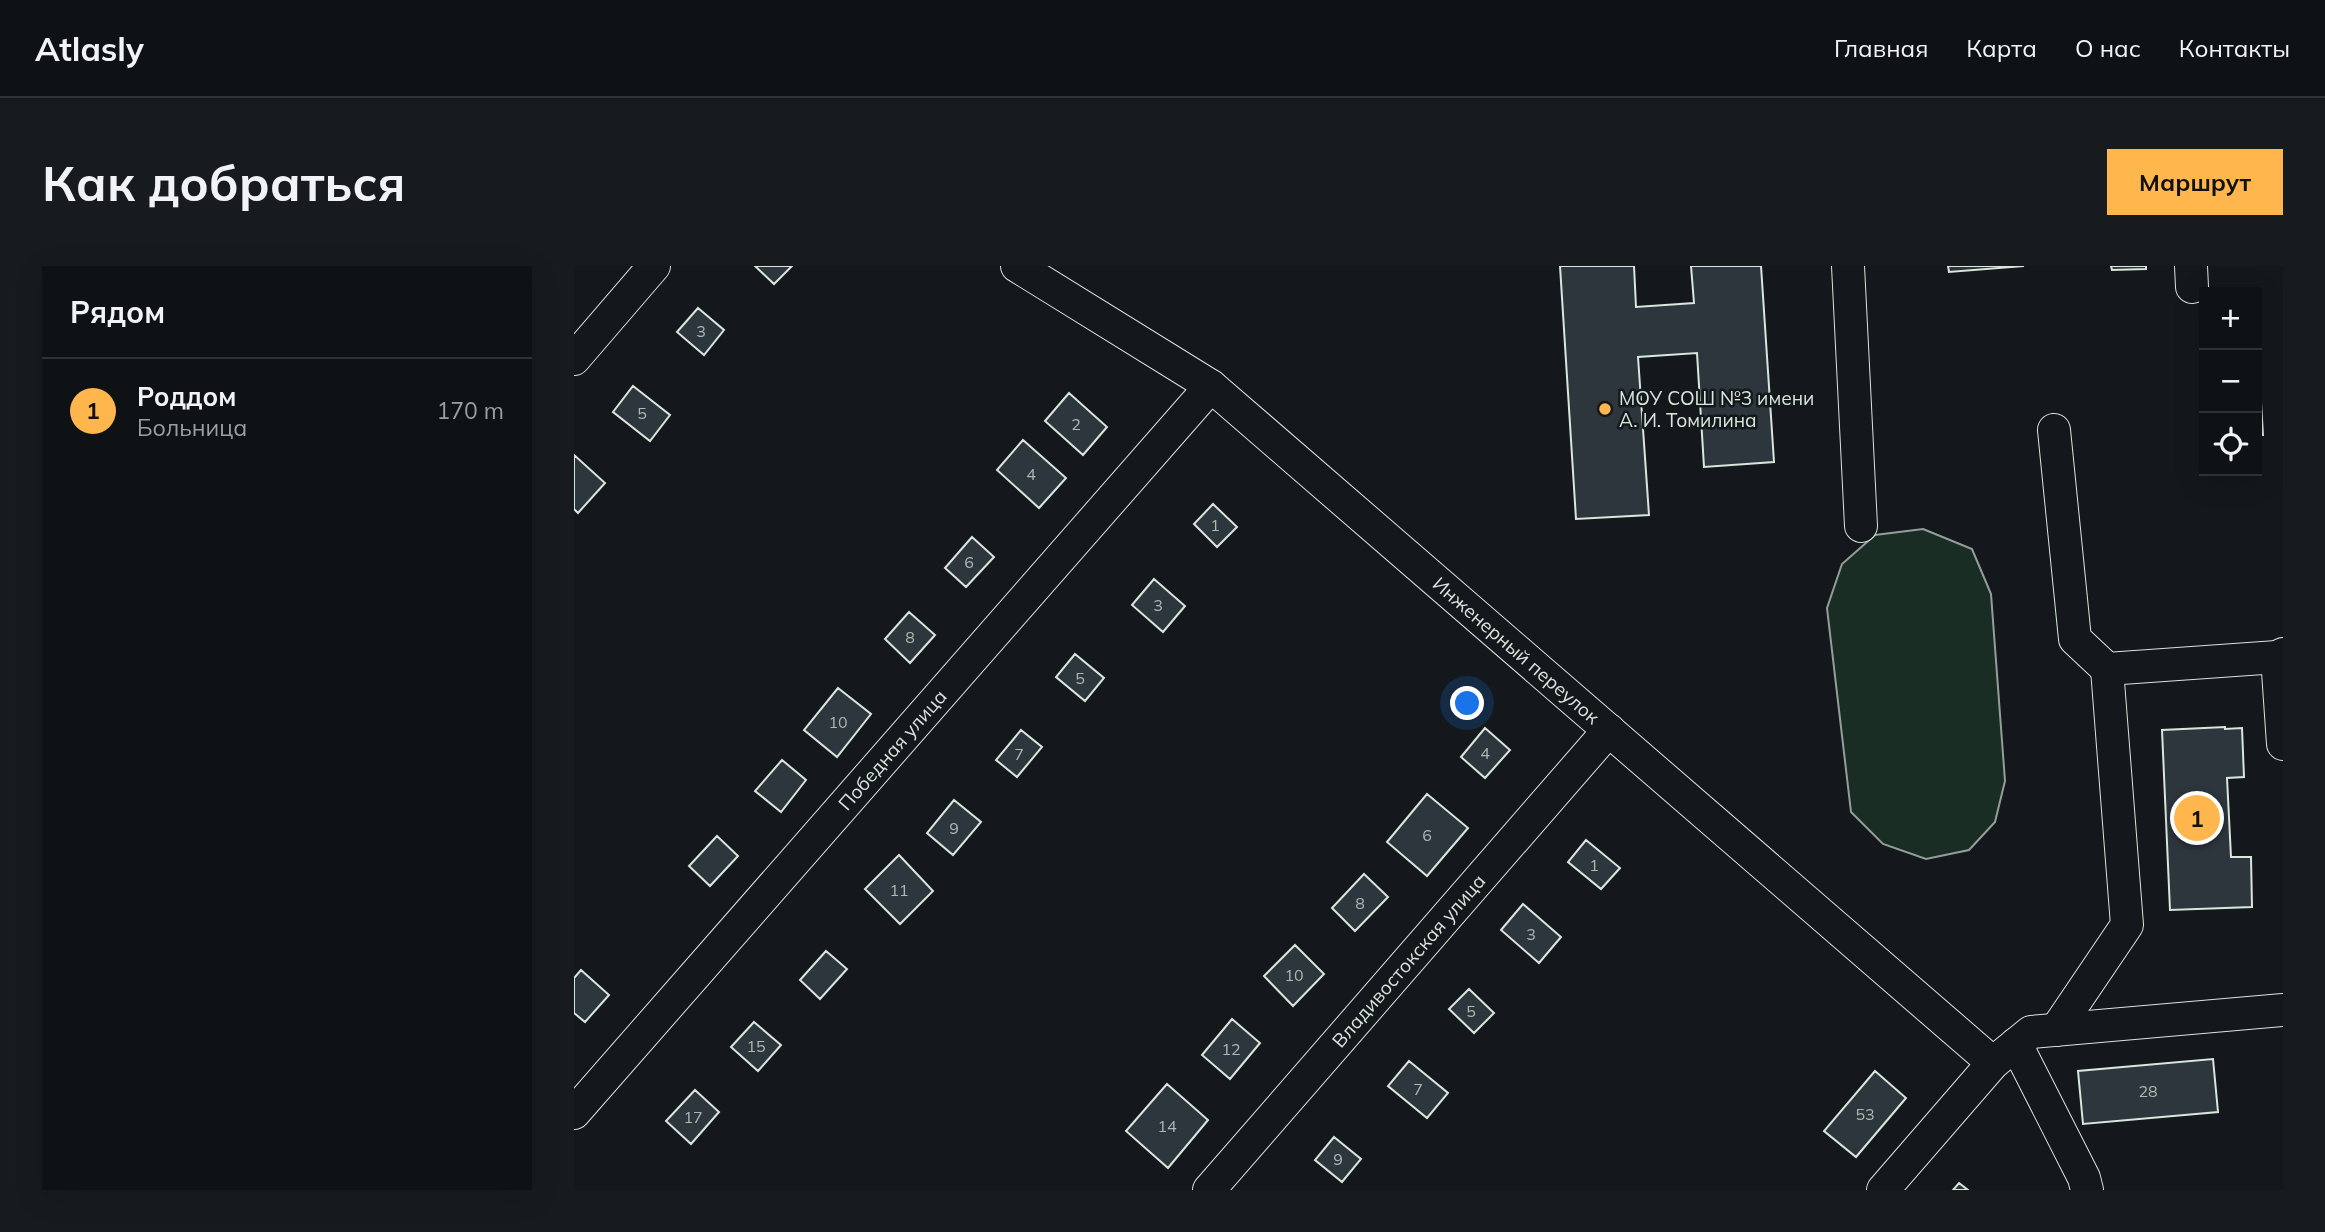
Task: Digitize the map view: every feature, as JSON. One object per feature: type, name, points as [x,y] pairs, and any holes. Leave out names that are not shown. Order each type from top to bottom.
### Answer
[{"type":"street","points":[[574,359],[654,266]]},
{"type":"street","name":"Инженерный переулок","points":[[1017,266],[1211,386],[1609,730],[2004,1054]]},
{"type":"street","points":[[1849,266],[1861,526]]},
{"type":"street","name":"Победная улица","points":[[574,1113],[1211,386]]},
{"type":"street","points":[[2054,430],[2075,639],[2107,669],[2127,925],[2056,1030]]},
{"type":"street","points":[[2107,669],[2280,655],[2283,744]]},
{"type":"street","name":"Владивостокская улица","points":[[1209,1190],[1609,730]]},
{"type":"street","points":[[1883,1190],[2004,1054],[2031,1032],[2283,1010]]},
{"type":"street","points":[[2004,1054],[2084,1178],[2087,1190]]},
{"type":"green space","points":[[1923,529],[1972,549],[1991,594],[2005,781],[1995,822],[1969,850],[1926,859],[1883,844],[1851,812],[1827,608],[1842,564],[1875,535]]},
{"type":"building","points":[[755,266],[792,266],[774,284]]},
{"type":"building","name":"МОУ СОШ №3 имени А. И. Томилина","points":[[1560,266],[1634,266],[1636,307],[1694,303],[1691,266],[1761,266],[1774,462],[1704,467],[1697,353],[1638,357],[1649,515],[1576,519]]},
{"type":"building","points":[[1948,266],[2024,266],[1949,272]]},
{"type":"building","points":[[2111,266],[2146,266],[2146,269],[2112,270]]},
{"type":"building","points":[[698,308],[724,330],[704,355],[677,332]]},
{"type":"building","points":[[633,386],[670,415],[650,441],[613,412]]},
{"type":"building","points":[[1069,393],[1107,427],[1083,455],[1045,421]]},
{"type":"building","points":[[1023,440],[1066,478],[1039,508],[997,470]]},
{"type":"building","points":[[574,455],[605,483],[578,513],[574,509]]},
{"type":"building","points":[[1213,504],[1237,527],[1217,547],[1194,524]]},
{"type":"building","points":[[972,537],[994,557],[966,587],[945,568]]},
{"type":"building","points":[[1154,579],[1185,606],[1163,632],[1132,605]]},
{"type":"building","points":[[909,612],[935,635],[910,663],[885,639]]},
{"type":"building","points":[[1075,654],[1104,678],[1085,701],[1056,677]]},
{"type":"building","points":[[838,688],[871,714],[837,757],[804,730]]},
{"type":"building","points":[[1485,728],[1510,750],[1485,778],[1461,757]]},
{"type":"building","points":[[2242,728],[2244,777],[2227,778],[2231,857],[2251,857],[2252,907],[2170,910],[2162,730]]},
{"type":"building","points":[[1021,730],[1042,747],[1017,777],[996,760]]},
{"type":"building","points":[[782,760],[806,780],[781,812],[755,791]]},
{"type":"building","points":[[1427,794],[1468,828],[1427,876],[1387,842]]},
{"type":"building","points":[[954,800],[981,822],[953,855],[927,833]]},
{"type":"building","points":[[717,836],[738,856],[710,886],[689,866]]},
{"type":"building","points":[[1586,840],[1620,868],[1601,889],[1568,862]]},
{"type":"building","points":[[899,855],[933,891],[900,924],[865,889]]},
{"type":"building","points":[[1364,874],[1388,897],[1355,931],[1332,908]]},
{"type":"building","points":[[1523,904],[1561,937],[1539,963],[1501,930]]},
{"type":"building","points":[[1295,945],[1324,974],[1293,1006],[1264,976]]},
{"type":"building","points":[[826,951],[847,969],[820,999],[800,980]]},
{"type":"building","points":[[581,970],[609,995],[585,1022],[574,1013],[574,978]]},
{"type":"building","points":[[1469,989],[1494,1013],[1474,1033],[1449,1009]]},
{"type":"building","points":[[1232,1019],[1260,1043],[1230,1079],[1202,1055]]},
{"type":"building","points":[[754,1022],[781,1045],[758,1071],[731,1047]]},
{"type":"building","points":[[2213,1059],[2218,1112],[2083,1124],[2078,1071]]},
{"type":"building","points":[[1409,1061],[1448,1093],[1427,1118],[1388,1086]]},
{"type":"building","points":[[1875,1071],[1906,1098],[1856,1157],[1824,1131]]},
{"type":"building","points":[[1167,1084],[1208,1120],[1168,1168],[1126,1131]]},
{"type":"building","points":[[695,1090],[719,1112],[691,1144],[666,1121]]},
{"type":"building","points":[[1334,1137],[1361,1159],[1342,1182],[1315,1160]]},
{"type":"building","points":[[1959,1183],[1968,1190],[1953,1190]]},
{"type":"place","name":"МОУ СОШ №3 имени А. И. Томилина","points":[[1605,409]]},
{"type":"place","name":"Роддом","points":[[2197,818]]}]
